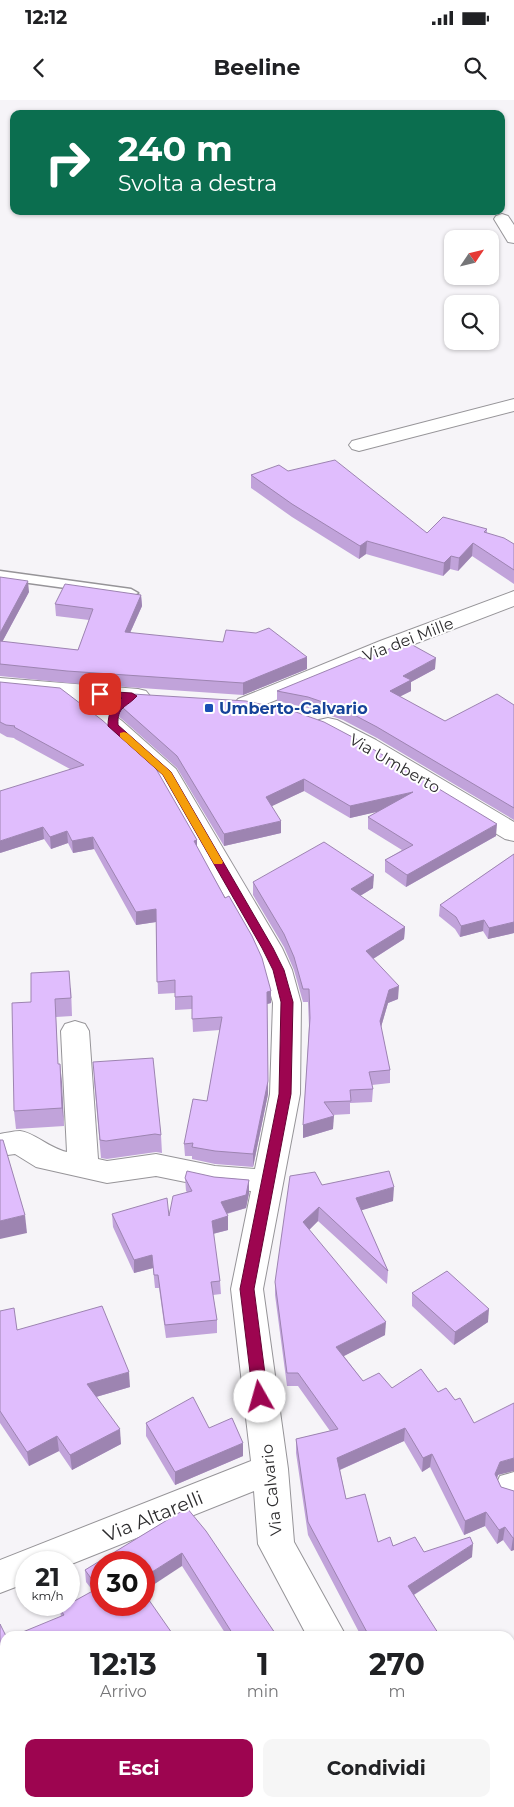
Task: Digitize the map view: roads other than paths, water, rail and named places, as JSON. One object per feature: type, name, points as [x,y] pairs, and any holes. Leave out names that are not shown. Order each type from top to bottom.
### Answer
[{"type":"street","points":[[502,219],[514,238]]},
{"type":"street","points":[[359,446],[514,405]]},
{"type":"street","name":"Via dei Mille","points":[[282,711],[235,703],[514,598]]},
{"type":"street","points":[[0,685],[160,698]]},
{"type":"street","name":"Via Calvario","points":[[68,692],[113,726],[167,774],[263,940],[278,970],[287,1002],[285,1094],[247,1289],[270,1469],[276,1544],[324,1631]]},
{"type":"street","points":[[113,726],[113,717],[117,706],[132,696]]},
{"type":"street","name":"Via Umberto","points":[[307,718],[332,727],[367,745],[514,833]]},
{"type":"street","points":[[75,1031],[83,1167]]},
{"type":"street","points":[[0,1146],[19,1142],[47,1159],[107,1172],[156,1165],[215,1176],[268,1181]]},
{"type":"street","name":"Via Altarelli","points":[[64,1551],[270,1469]]},
{"type":"street","points":[[0,1577],[15,1571]]},
{"type":"lane","points":[[0,575],[131,593]]},
{"type":"place","name":"Umberto-Calvario","points":[[209,708]]}]
